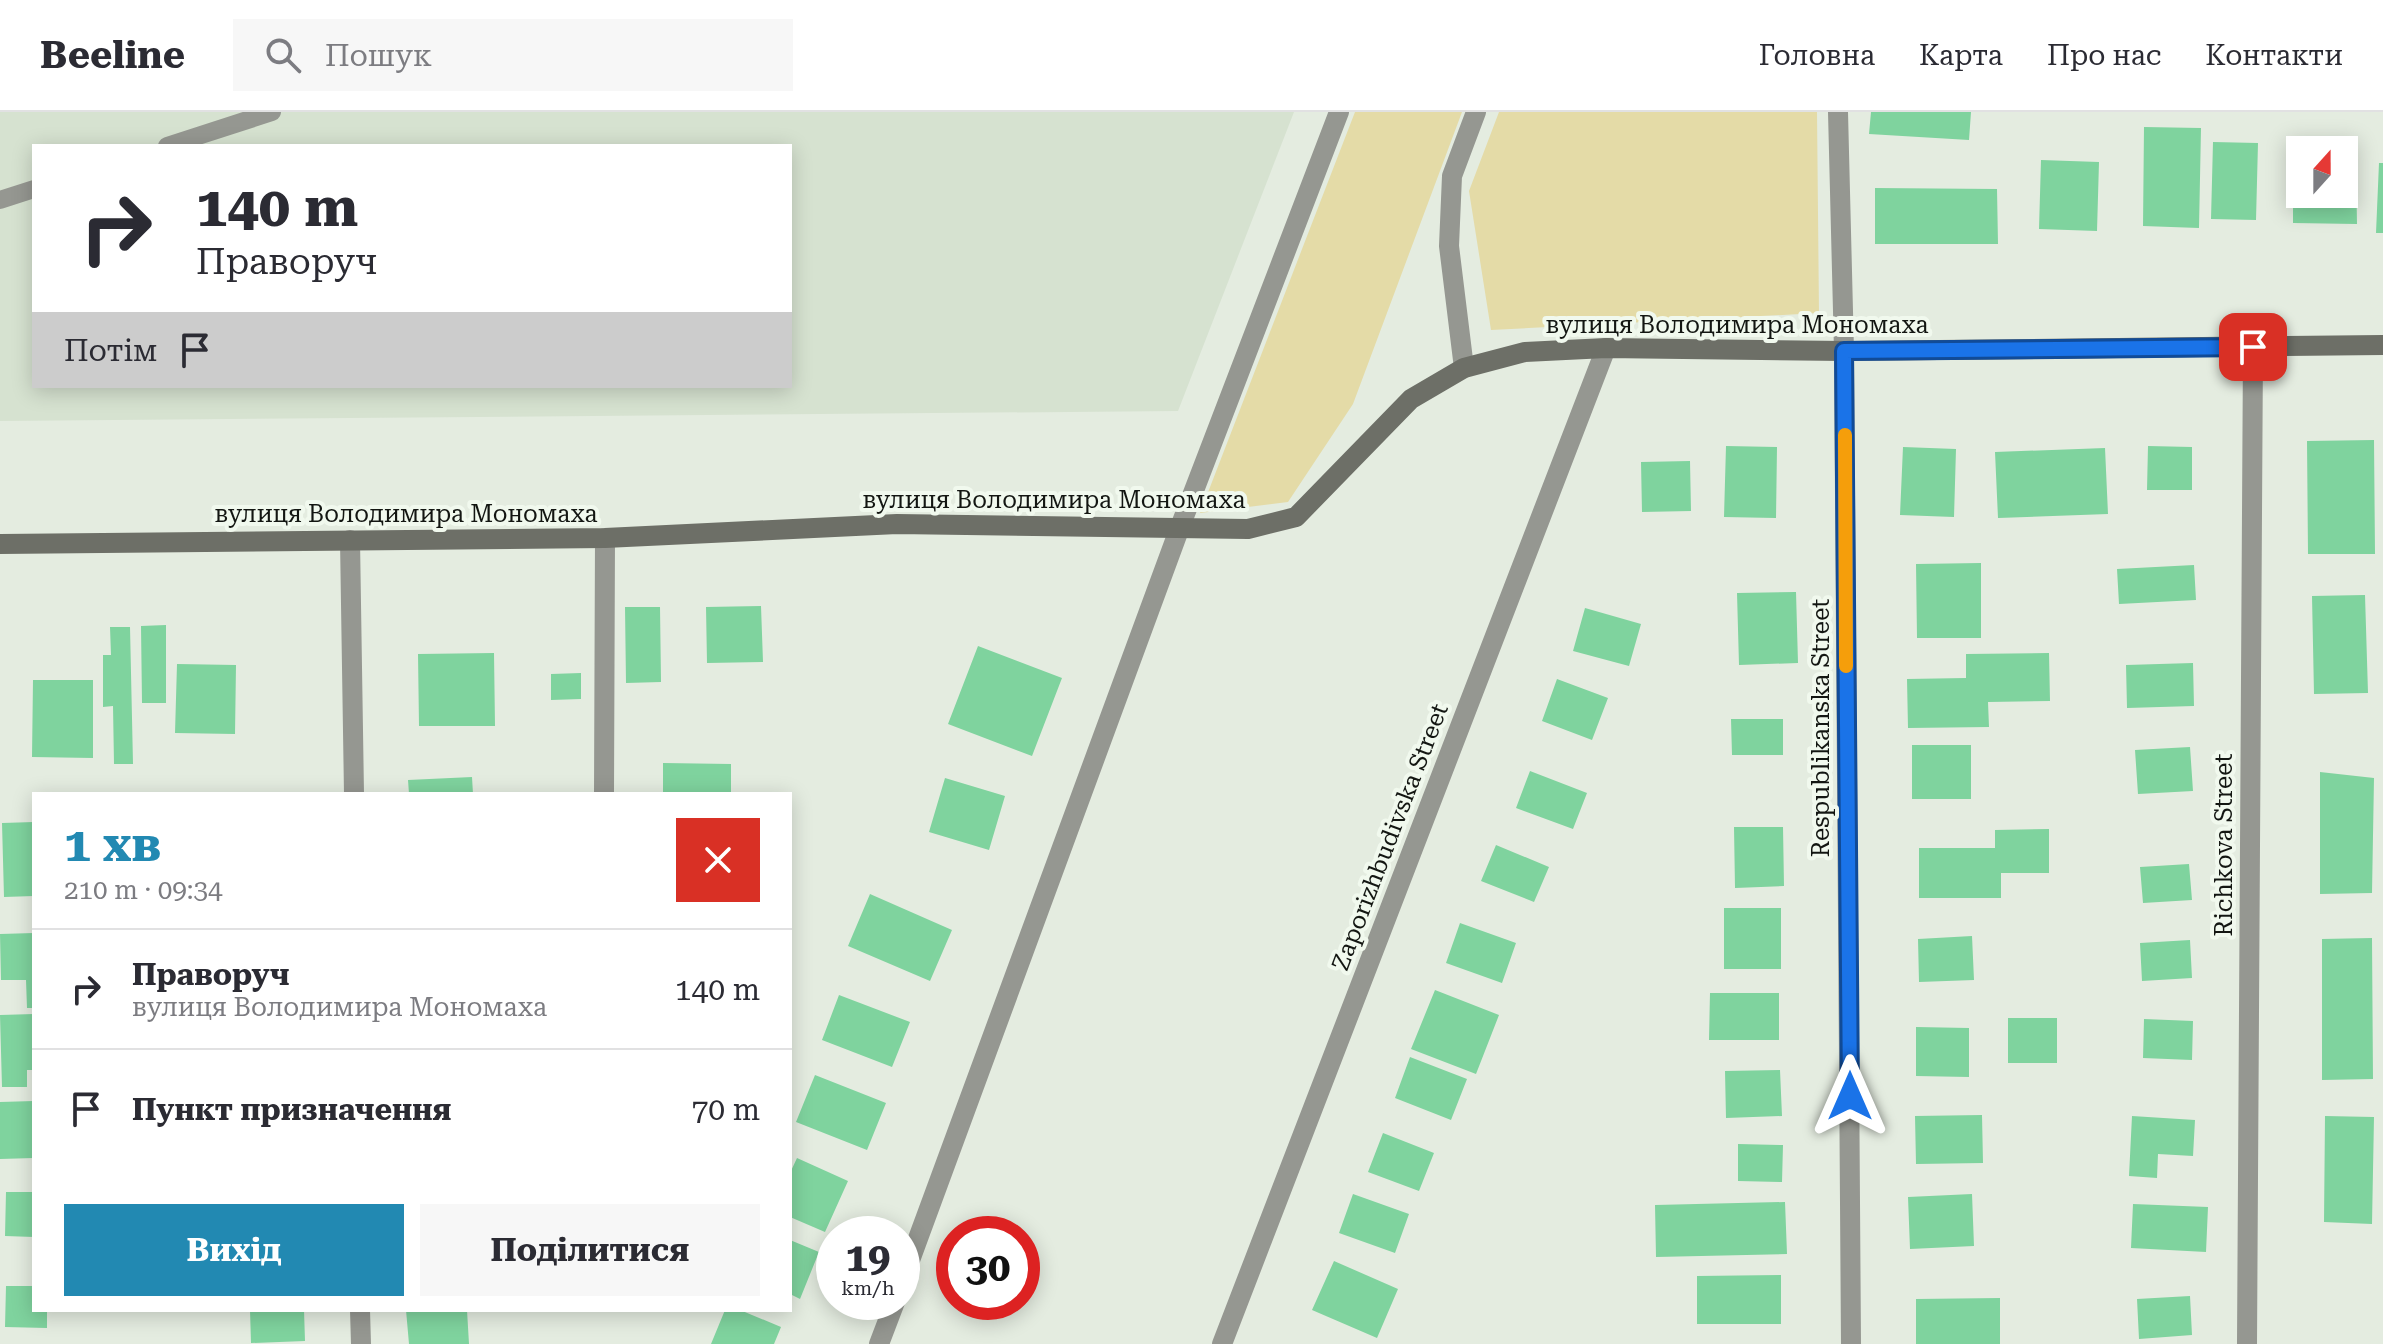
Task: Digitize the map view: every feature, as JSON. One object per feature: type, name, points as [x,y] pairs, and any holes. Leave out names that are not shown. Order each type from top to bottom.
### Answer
[{"type":"street","points":[[920,1233],[1180,527],[1339,112]]},
{"type":"street","points":[[1464,368],[1449,246],[1452,176],[1476,112]]},
{"type":"street","name":"Respublikanska Street","points":[[1838,112],[1844,351],[1851,1344]]},
{"type":"street","name":"вулиця Володимира Мономаха","points":[[0,544],[605,538],[897,524],[1248,529],[1296,517],[1411,399],[1464,368],[1525,352],[1606,348],[1844,351],[2383,345]]},
{"type":"street","name":"Richkova Street","points":[[2247,1344],[2253,347]]},
{"type":"street","name":"Zaporizhbudivska Street","points":[[1222,1344],[1606,348]]},
{"type":"street","points":[[604,792],[605,538]]},
{"type":"street","points":[[350,540],[354,792]]},
{"type":"street","points":[[360,1312],[361,1344]]},
{"type":"street","points":[[879,1344],[888,1320]]},
{"type":"lane","points":[[173,144],[272,112]]},
{"type":"lane","points":[[0,200],[32,190]]},
{"type":"shaded area","points":[[0,112],[1294,112],[1178,411],[0,421]]},
{"type":"shaded area","points":[[1355,112],[1462,112],[1353,404],[1288,502],[1200,513]]},
{"type":"shaded area","points":[[1499,112],[1817,112],[1819,313],[1491,330],[1469,191]]},
{"type":"building","points":[[1871,112],[1971,112],[1969,140],[1869,134]]},
{"type":"building","points":[[2144,127],[2201,128],[2199,228],[2143,226]]},
{"type":"building","points":[[2213,142],[2258,143],[2256,220],[2211,219]]},
{"type":"building","points":[[2041,160],[2099,162],[2097,231],[2039,229]]},
{"type":"building","points":[[2379,163],[2383,163],[2383,233],[2376,233]]},
{"type":"building","points":[[1875,188],[1997,189],[1998,244],[1875,244]]},
{"type":"building","points":[[2293,208],[2357,208],[2357,224],[2293,223]]},
{"type":"building","points":[[2374,440],[2375,554],[2308,554],[2307,441]]},
{"type":"building","points":[[1726,446],[1777,447],[1776,518],[1724,517]]},
{"type":"building","points":[[2148,446],[2192,447],[2192,490],[2147,490]]},
{"type":"building","points":[[1903,447],[1956,449],[1954,517],[1900,515]]},
{"type":"building","points":[[2105,448],[2108,514],[1998,518],[1995,452]]},
{"type":"building","points":[[1690,461],[1691,511],[1642,512],[1641,462]]},
{"type":"building","points":[[1981,563],[1981,638],[1917,638],[1916,564]]},
{"type":"building","points":[[2194,565],[2196,600],[2119,604],[2117,569]]},
{"type":"building","points":[[1796,592],[1798,663],[1739,665],[1737,593]]},
{"type":"building","points":[[2365,595],[2368,693],[2314,694],[2312,596]]},
{"type":"building","points":[[761,606],[763,662],[707,663],[706,607]]},
{"type":"building","points":[[625,607],[660,607],[661,682],[626,683]]},
{"type":"building","points":[[1585,608],[1641,624],[1629,666],[1573,651]]},
{"type":"building","points":[[166,625],[166,703],[142,703],[141,626]]},
{"type":"building","points":[[110,627],[130,627],[133,764],[114,764],[113,706],[103,707],[103,655],[111,655]]},
{"type":"building","points":[[978,646],[1062,678],[1032,756],[948,724]]},
{"type":"building","points":[[494,653],[495,726],[419,726],[418,654]]},
{"type":"building","points":[[2049,653],[2050,701],[1988,702],[1989,727],[1908,728],[1907,679],[1966,678],[1966,654]]},
{"type":"building","points":[[2193,663],[2194,706],[2127,708],[2126,665]]},
{"type":"building","points":[[177,664],[236,665],[235,734],[175,733]]},
{"type":"building","points":[[581,673],[581,699],[551,700],[551,674]]},
{"type":"building","points":[[1557,679],[1608,698],[1592,740],[1542,721]]},
{"type":"building","points":[[33,680],[93,680],[93,758],[32,757]]},
{"type":"building","points":[[1731,719],[1783,719],[1783,755],[1732,755]]},
{"type":"building","points":[[1912,745],[1971,745],[1971,799],[1912,799]]},
{"type":"building","points":[[2190,747],[2193,791],[2138,794],[2135,750]]},
{"type":"building","points":[[663,763],[731,764],[731,792],[663,792]]},
{"type":"building","points":[[1530,771],[1587,793],[1573,829],[1516,808]]},
{"type":"building","points":[[2320,772],[2374,778],[2372,893],[2320,894]]},
{"type":"building","points":[[472,777],[473,792],[409,792],[408,780]]},
{"type":"building","points":[[945,778],[1005,796],[989,850],[929,832]]},
{"type":"building","points":[[32,822],[32,896],[4,897],[2,823]]},
{"type":"building","points":[[1734,827],[1783,827],[1784,886],[1735,888]]},
{"type":"building","points":[[2049,829],[2049,873],[2001,873],[2001,898],[1919,898],[1919,848],[1995,848],[1995,830]]},
{"type":"building","points":[[1496,845],[1549,867],[1534,902],[1481,881]]},
{"type":"building","points":[[2189,864],[2192,900],[2143,903],[2140,867]]},
{"type":"building","points":[[870,894],[952,930],[930,981],[848,946]]},
{"type":"building","points":[[1724,908],[1781,908],[1781,969],[1724,969]]},
{"type":"building","points":[[1460,923],[1516,943],[1502,983],[1446,963]]},
{"type":"building","points":[[32,933],[32,1008],[27,1008],[26,980],[1,980],[0,934]]},
{"type":"building","points":[[1972,936],[1974,980],[1919,982],[1918,939]]},
{"type":"building","points":[[2372,938],[2373,1079],[2322,1080],[2322,939]]},
{"type":"building","points":[[2190,940],[2192,978],[2142,981],[2140,943]]},
{"type":"building","points":[[1435,990],[1499,1015],[1476,1074],[1411,1049]]},
{"type":"building","points":[[1710,993],[1779,993],[1779,1040],[1709,1040]]},
{"type":"building","points":[[839,995],[910,1022],[892,1067],[822,1040]]},
{"type":"building","points":[[32,1014],[32,1070],[27,1070],[27,1087],[2,1087],[0,1015]]},
{"type":"building","points":[[2008,1018],[2057,1018],[2057,1063],[2008,1063]]},
{"type":"building","points":[[2144,1019],[2193,1021],[2192,1060],[2143,1058]]},
{"type":"building","points":[[1916,1027],[1969,1028],[1969,1077],[1916,1076]]},
{"type":"building","points":[[1410,1057],[1467,1079],[1451,1120],[1395,1098]]},
{"type":"building","points":[[1780,1070],[1782,1116],[1726,1118],[1725,1071]]},
{"type":"building","points":[[815,1075],[886,1103],[867,1150],[796,1122]]},
{"type":"building","points":[[32,1101],[32,1158],[0,1159],[0,1102]]},
{"type":"building","points":[[1982,1115],[1983,1163],[1916,1164],[1915,1116]]},
{"type":"building","points":[[2132,1116],[2195,1120],[2193,1156],[2158,1154],[2157,1178],[2129,1176]]},
{"type":"building","points":[[2325,1116],[2374,1117],[2372,1224],[2324,1222]]},
{"type":"building","points":[[1383,1133],[1434,1153],[1419,1191],[1368,1172]]},
{"type":"building","points":[[1738,1144],[1783,1145],[1782,1182],[1738,1181]]},
{"type":"building","points":[[797,1158],[848,1181],[832,1216],[816,1216],[816,1228],[792,1218],[792,1169]]},
{"type":"building","points":[[6,1192],[32,1192],[32,1237],[5,1236]]},
{"type":"building","points":[[1353,1194],[1409,1214],[1395,1253],[1339,1233]]},
{"type":"building","points":[[1972,1194],[1974,1246],[1910,1249],[1908,1197]]},
{"type":"building","points":[[1785,1202],[1787,1254],[1656,1257],[1655,1205]]},
{"type":"building","points":[[2133,1204],[2208,1207],[2206,1252],[2131,1248]]},
{"type":"building","points":[[792,1241],[816,1251],[816,1259],[800,1299],[792,1295]]},
{"type":"building","points":[[1334,1261],[1398,1289],[1377,1338],[1312,1310]]},
{"type":"building","points":[[1781,1275],[1781,1324],[1697,1324],[1697,1276]]},
{"type":"building","points":[[6,1286],[32,1286],[32,1312],[47,1312],[47,1328],[5,1327]]},
{"type":"building","points":[[2190,1296],[2192,1335],[2139,1339],[2137,1299]]},
{"type":"building","points":[[2000,1298],[2000,1344],[1916,1344],[1916,1299]]},
{"type":"building","points":[[250,1312],[304,1312],[305,1341],[251,1343]]},
{"type":"building","points":[[406,1312],[467,1312],[469,1344],[409,1344]]},
{"type":"building","points":[[724,1312],[745,1312],[781,1327],[774,1344],[711,1344]]},
{"type":"slow traffic","points":[[1845,435],[1846,666]]},
{"type":"route","points":[[1850,1096],[1844,351],[2253,347]]}]
